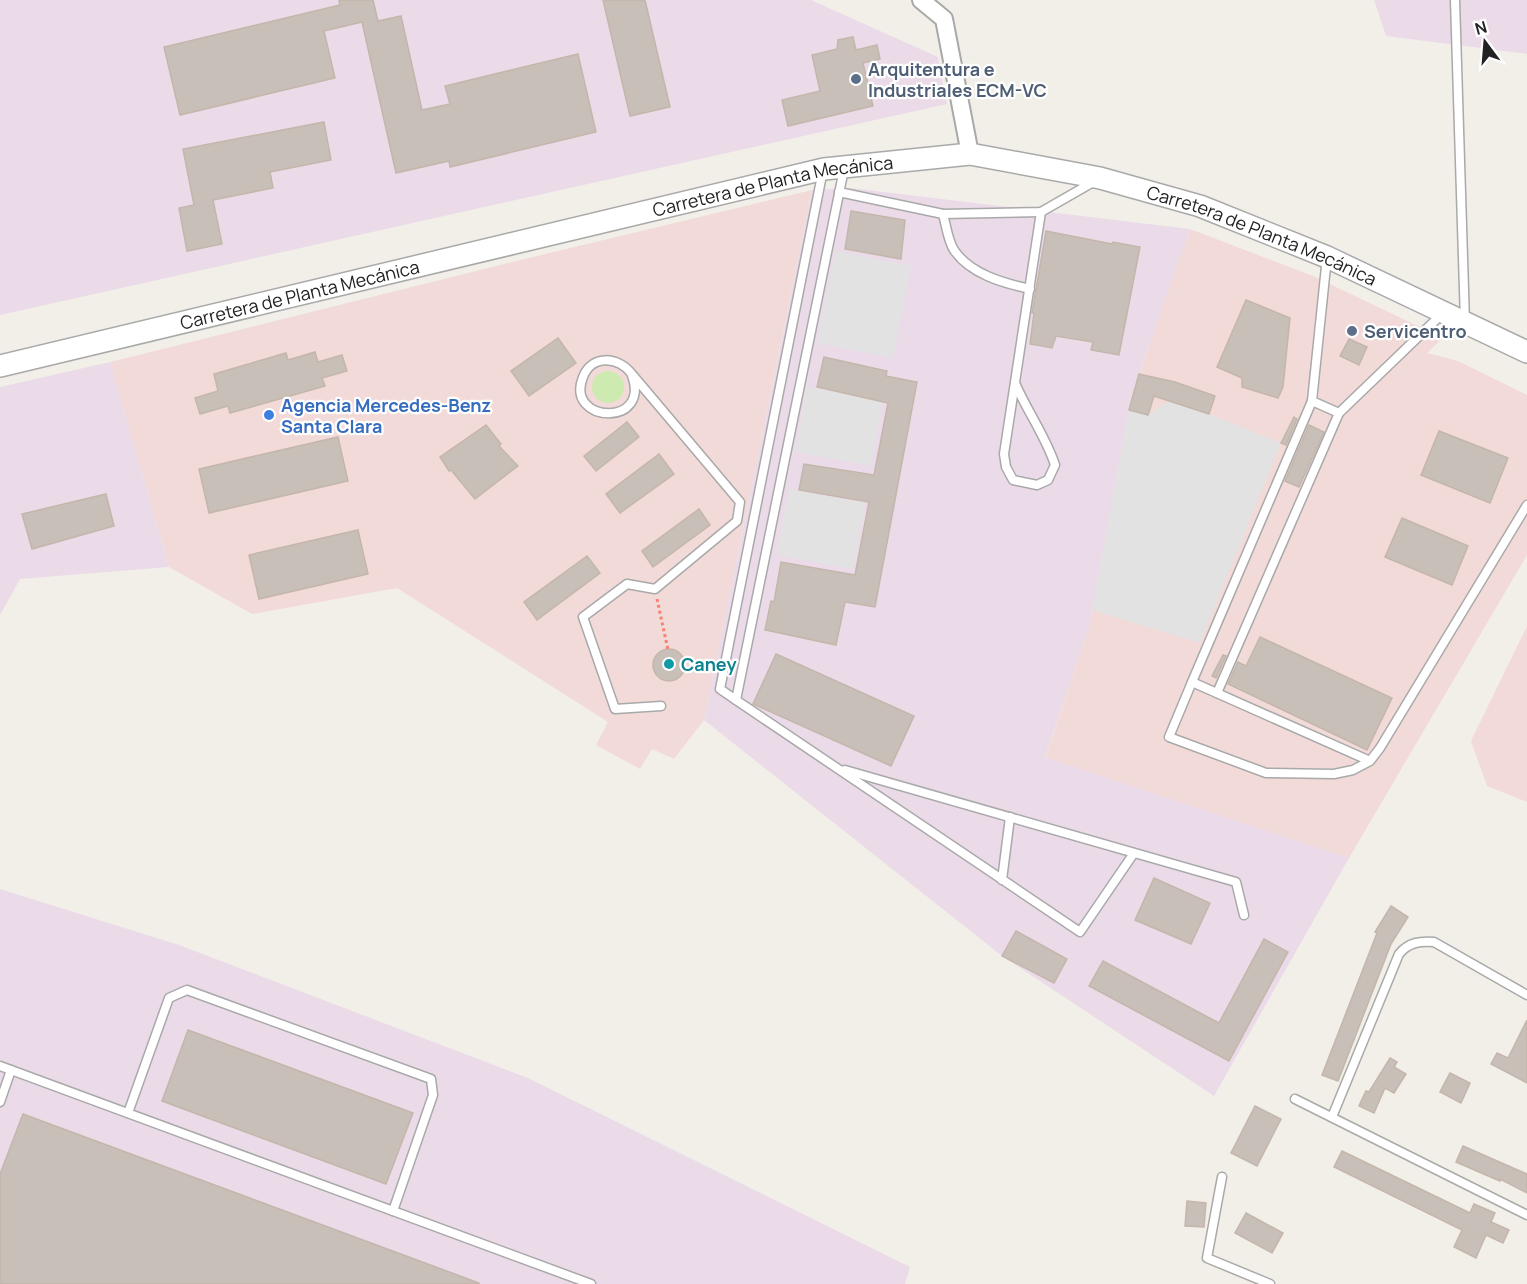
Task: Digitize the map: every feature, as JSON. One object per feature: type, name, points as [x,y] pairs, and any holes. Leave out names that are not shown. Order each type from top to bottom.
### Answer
[{"type":"street","points":[[921,0],[944,19],[970,154]]},
{"type":"street","name":"Carretera de Planta Mecánica","points":[[0,366],[824,169],[970,154],[1100,178],[1200,206],[1327,257],[1527,352]]},
{"type":"lane","points":[[1455,0],[1465,323]]},
{"type":"lane","points":[[736,700],[845,166]]},
{"type":"lane","points":[[824,169],[720,689],[1080,932],[1134,853]]},
{"type":"lane","points":[[839,192],[943,214],[1041,212],[1100,178]]},
{"type":"lane","points":[[1015,383],[1026,409],[1051,454],[1054,465],[1048,480],[1037,485],[1013,480],[1006,468],[1004,454],[1041,212]]},
{"type":"lane","points":[[943,214],[953,250],[973,269],[1012,285],[1030,289]]},
{"type":"lane","points":[[1327,257],[1312,401],[1169,737],[1266,773],[1334,774],[1353,770],[1370,761],[1527,505]]},
{"type":"lane","points":[[1217,693],[1339,413],[1444,313]]},
{"type":"lane","points":[[632,373],[635,382],[633,399],[620,412],[601,414],[586,404],[580,387],[582,379],[592,365],[609,360],[618,362],[632,373],[740,502],[736,521],[655,589],[627,584],[583,617],[615,710],[661,706]]},
{"type":"lane","points":[[1312,401],[1339,413]]},
{"type":"lane","points":[[1192,682],[1370,761]]},
{"type":"lane","points":[[836,768],[1236,882],[1244,915]]},
{"type":"lane","points":[[1002,880],[1010,817]]},
{"type":"lane","points":[[1332,1117],[1399,954],[1409,945],[1419,941],[1434,942],[1527,995]]},
{"type":"lane","points":[[128,1113],[169,998],[188,990],[431,1079],[433,1095],[393,1211]]},
{"type":"lane","points":[[0,1066],[591,1284]]},
{"type":"lane","points":[[0,1102],[11,1070]]},
{"type":"lane","points":[[1295,1099],[1527,1215]]},
{"type":"lane","points":[[1222,1177],[1207,1258],[1270,1284]]},
{"type":"path","points":[[655,589],[668,650]]},
{"type":"shaded area","points":[[0,0],[811,0],[938,57],[947,104],[0,315]]},
{"type":"shaded area","points":[[1374,0],[1527,0],[1527,54],[1386,36]]},
{"type":"shaded area","points":[[851,188],[1190,229],[1139,374],[1129,410],[1089,627],[1045,757],[1349,858],[1214,1096],[1002,956],[704,720],[812,190]]},
{"type":"shaded area","points":[[812,190],[704,720],[674,759],[652,749],[640,769],[596,745],[608,722],[397,588],[252,614],[169,567],[110,362]]},
{"type":"shaded area","points":[[1190,229],[1313,276],[1443,338],[1427,353],[1458,361],[1527,395],[1527,555],[1349,858],[1045,758],[1089,627],[1129,410],[1139,374]]},
{"type":"shaded area","points":[[835,251],[911,266],[893,358],[817,343]]},
{"type":"shaded area","points":[[110,362],[169,567],[20,579],[0,615],[0,387]]},
{"type":"shaded area","points":[[807,387],[883,401],[871,466],[795,452]]},
{"type":"shaded area","points":[[1169,401],[1209,414],[1281,443],[1200,643],[1092,610],[1129,410],[1148,415]]},
{"type":"shaded area","points":[[789,489],[865,503],[853,569],[777,555]]},
{"type":"shaded area","points":[[1527,626],[1527,802],[1487,786],[1471,741]]},
{"type":"shaded area","points":[[0,889],[179,945],[528,1078],[910,1267],[905,1284],[0,1284]]},
{"type":"green space","points":[[608,371],[619,376],[624,387],[619,398],[608,403],[597,398],[592,387],[597,376]]},
{"type":"building","points":[[339,0],[373,0],[378,21],[401,16],[422,110],[450,104],[445,86],[578,54],[596,132],[450,167],[449,161],[396,173],[362,22],[324,31],[335,78],[180,115],[164,47],[340,5]]},
{"type":"building","points":[[603,0],[645,0],[670,107],[630,116]]},
{"type":"building","name":"Arquitentura e Industriales ECM-VC","points":[[853,37],[856,50],[877,45],[880,59],[863,63],[873,106],[788,126],[782,100],[820,91],[812,55],[837,49],[838,40]]},
{"type":"building","points":[[324,122],[331,160],[270,172],[273,188],[213,200],[222,244],[187,251],[179,208],[194,205],[183,149]]},
{"type":"building","points":[[851,211],[905,220],[901,259],[845,249]]},
{"type":"building","points":[[1046,231],[1140,247],[1119,355],[1091,350],[1093,342],[1056,336],[1052,348],[1030,344],[1034,313],[1032,313]]},
{"type":"building","points":[[1246,300],[1290,318],[1283,387],[1278,398],[1242,387],[1242,378],[1217,367]]},
{"type":"building","points":[[558,338],[576,363],[529,396],[511,371]]},
{"type":"building","points":[[1349,339],[1367,347],[1359,365],[1340,356]]},
{"type":"building","points":[[315,352],[318,362],[342,355],[347,371],[322,378],[325,386],[230,413],[228,406],[200,414],[195,398],[218,391],[214,374],[286,353],[288,360]]},
{"type":"building","points":[[824,357],[887,371],[886,376],[917,382],[875,607],[845,602],[836,645],[765,630],[771,601],[774,602],[781,562],[855,575],[869,502],[799,490],[804,464],[874,475],[888,403],[817,387]]},
{"type":"building","points":[[1139,374],[1175,382],[1215,396],[1209,414],[1154,396],[1148,415],[1129,410]]},
{"type":"building","points":[[1294,417],[1297,419],[1286,445],[1281,443]]},
{"type":"building","points":[[627,422],[639,437],[596,471],[584,456]]},
{"type":"building","points":[[486,425],[501,444],[499,446],[518,466],[475,499],[451,470],[449,471],[440,457]]},
{"type":"building","points":[[1309,425],[1324,432],[1299,487],[1285,481]]},
{"type":"building","points":[[1439,431],[1508,458],[1490,503],[1421,475]]},
{"type":"building","points":[[338,437],[348,481],[209,513],[199,469]]},
{"type":"building","points":[[659,454],[674,474],[620,513],[606,494]]},
{"type":"building","points":[[106,494],[114,526],[32,549],[22,514]]},
{"type":"building","points":[[699,509],[710,525],[653,567],[642,551]]},
{"type":"building","points":[[1402,518],[1468,546],[1452,585],[1385,557]]},
{"type":"building","points":[[358,530],[368,574],[259,599],[249,555]]},
{"type":"building","points":[[587,556],[600,573],[537,620],[524,602]]},
{"type":"building","points":[[1260,637],[1392,698],[1367,750],[1228,684],[1238,662],[1246,666]]},
{"type":"building","name":"Caney","points":[[669,649],[680,654],[685,665],[680,676],[669,681],[658,676],[653,665],[658,654]]},
{"type":"building","points":[[776,654],[914,716],[891,766],[753,704]]},
{"type":"building","points":[[1223,655],[1226,656],[1216,678],[1212,676]]},
{"type":"building","points":[[1154,878],[1210,903],[1191,944],[1135,920]]},
{"type":"building","points":[[1391,906],[1408,917],[1391,944],[1338,1081],[1322,1075],[1377,933],[1375,932]]},
{"type":"building","points":[[1016,931],[1067,959],[1054,983],[1002,956]]},
{"type":"building","points":[[1264,939],[1288,952],[1229,1061],[1089,986],[1103,961],[1219,1023]]},
{"type":"building","points":[[1527,1020],[1527,1083],[1491,1064],[1497,1053],[1508,1058]]},
{"type":"building","points":[[188,1030],[413,1113],[386,1184],[162,1101]]},
{"type":"building","points":[[1390,1058],[1397,1062],[1394,1067],[1406,1074],[1394,1093],[1385,1088],[1374,1113],[1359,1106],[1366,1091],[1369,1092]]},
{"type":"building","points":[[1450,1073],[1470,1083],[1461,1103],[1440,1092]]},
{"type":"building","points":[[1255,1106],[1281,1119],[1257,1166],[1231,1153]]},
{"type":"building","points":[[23,1114],[479,1283],[0,1284],[0,1174]]},
{"type":"building","points":[[1463,1146],[1527,1174],[1527,1193],[1500,1179],[1500,1181],[1456,1162]]},
{"type":"building","points":[[1342,1151],[1470,1213],[1474,1204],[1495,1213],[1491,1222],[1509,1230],[1503,1243],[1486,1235],[1476,1258],[1454,1247],[1462,1230],[1334,1167]]},
{"type":"building","points":[[1187,1201],[1206,1203],[1204,1227],[1185,1226]]},
{"type":"building","points":[[1246,1213],[1283,1233],[1272,1253],[1235,1233]]},
{"type":"place","name":"Arquitentura e Industriales ECM-VC","points":[[856,79]]},
{"type":"place","name":"Servicentro","points":[[1352,331]]},
{"type":"place","name":"Agencia Mercedes-Benz Santa Clara","points":[[269,415]]},
{"type":"place","name":"Caney","points":[[669,664]]}]
